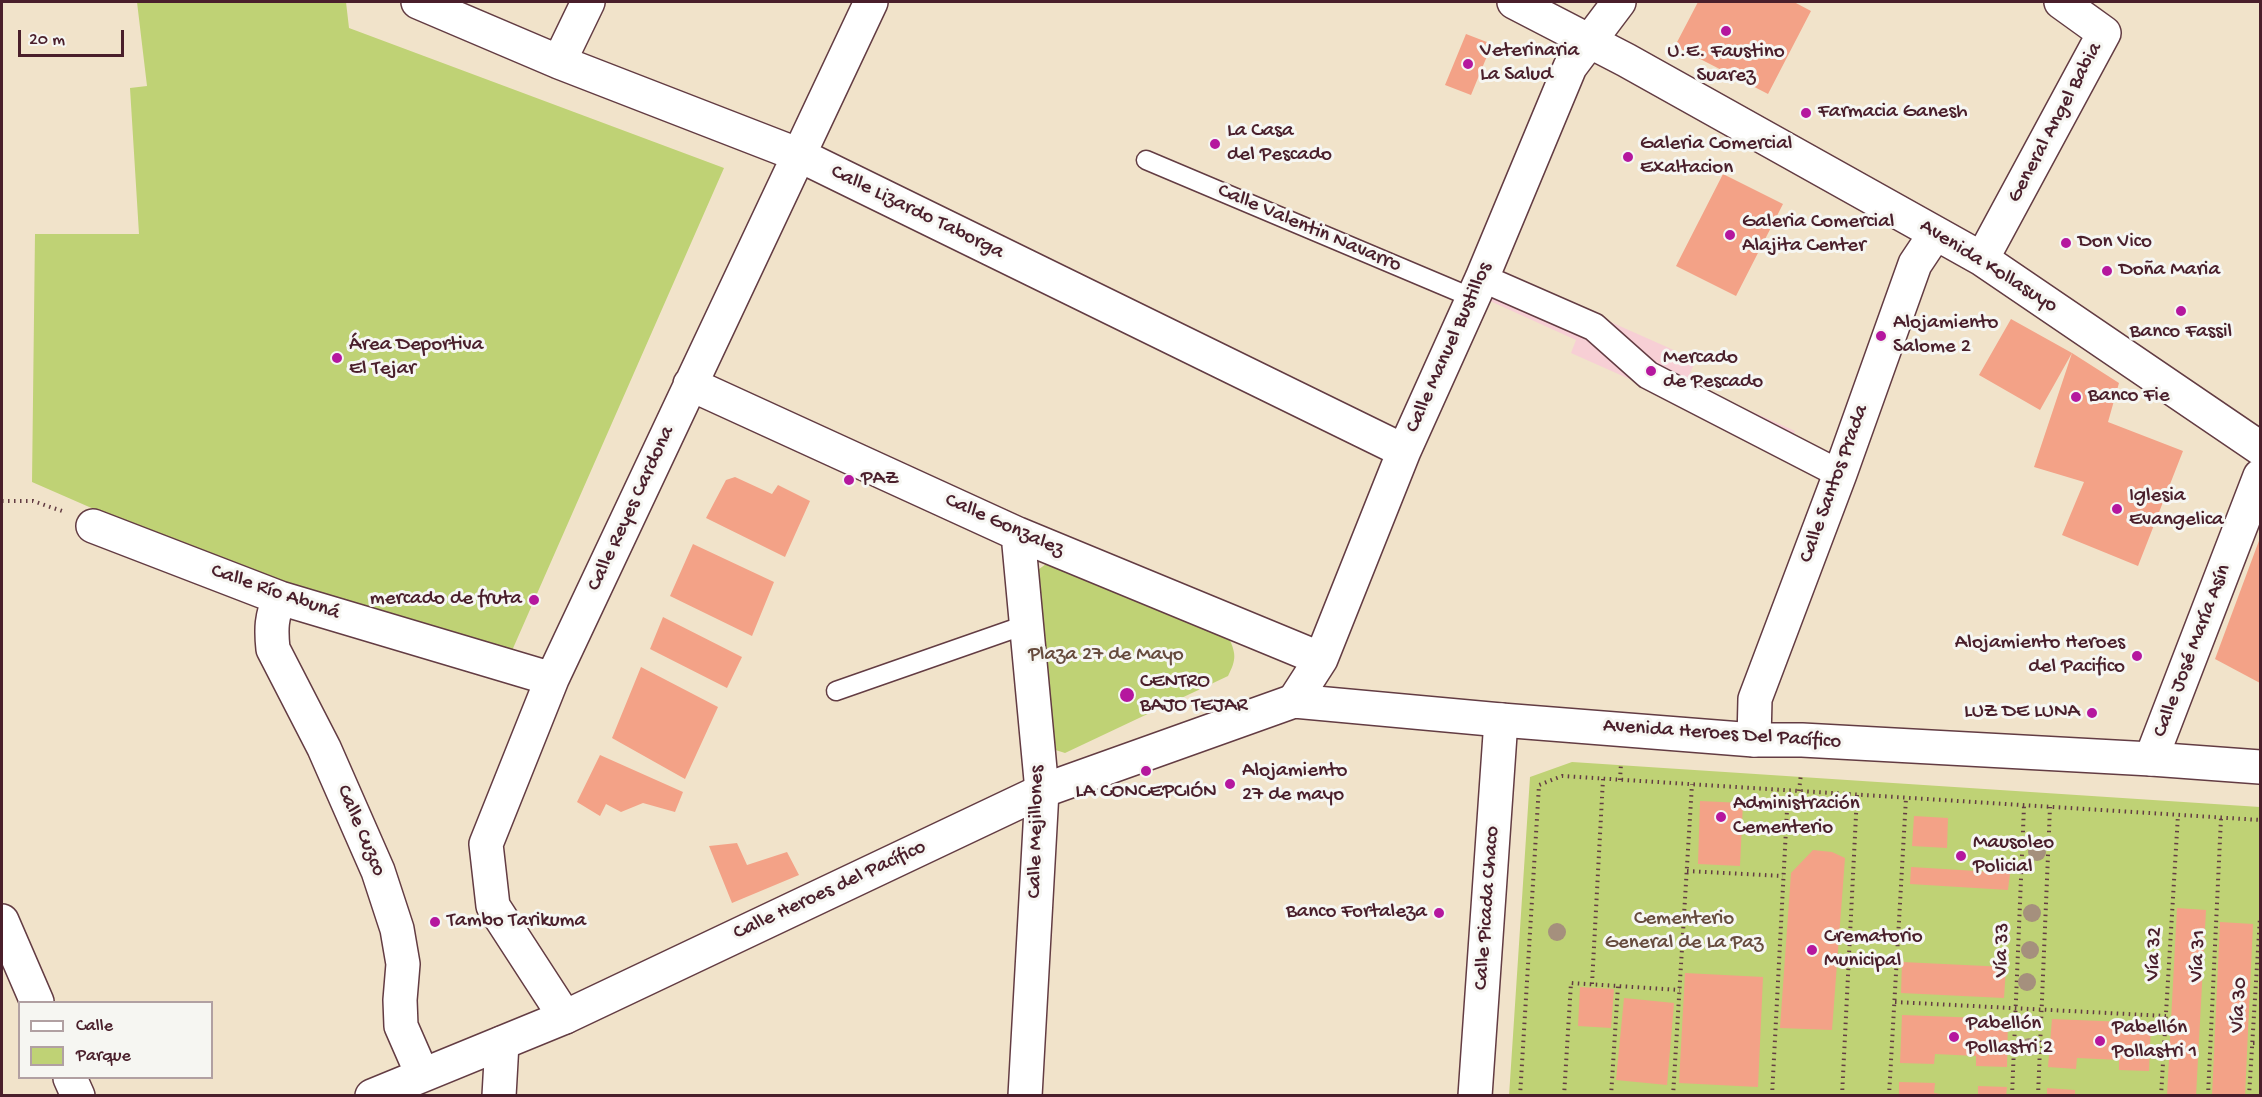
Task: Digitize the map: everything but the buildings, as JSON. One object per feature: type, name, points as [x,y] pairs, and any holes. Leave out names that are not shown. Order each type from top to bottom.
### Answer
[{"type":"street","name":"Calle Lizardo Taborga","points":[[418,2],[559,62],[799,154],[1404,451]]},
{"type":"street","points":[[559,62],[588,2]]},
{"type":"street","name":"Calle Reyes Cardona","points":[[566,1017],[493,906],[486,844],[552,679],[871,2]]},
{"type":"street","name":"Avenida Kollasuyo","points":[[1514,2],[1588,40],[1982,259],[2260,448]]},
{"type":"street","name":"Calle Manuel Bustillos","points":[[1294,701],[1321,659],[1404,451],[1478,288],[1570,68],[1588,40],[1619,2]]},
{"type":"street","name":"General Angel Babia","points":[[1982,259],[2104,33],[2061,2]]},
{"type":"street","name":"Calle Santos Prada","points":[[1754,740],[1755,699],[1840,474],[1915,264],[1935,234]]},
{"type":"street","name":"Calle Valentin Navarro","points":[[1478,288],[1594,327],[1648,375],[1840,474]]},
{"type":"street","name":"Calle Gonzalez","points":[[690,384],[1018,534],[1321,659]]},
{"type":"street","name":"Calle José María Asín","points":[[2151,759],[2260,476]]},
{"type":"street","name":"Calle Río Abuná","points":[[93,526],[280,598],[552,679]]},
{"type":"street","name":"Calle Mejillones","points":[[1018,534],[1042,791],[1025,1095]]},
{"type":"street","name":"Calle Cuzco","points":[[280,598],[272,614],[273,649],[324,748],[378,871],[397,929],[403,964],[400,1000],[401,1026],[422,1074]]},
{"type":"street","name":"Avenida Heroes Del Pacífico","points":[[1294,701],[1754,740],[1802,740],[2260,767]]},
{"type":"street","name":"Calle Heroes del Pacífico","points":[[372,1095],[566,1017],[1042,791],[1294,701]]},
{"type":"street","name":"Calle Picada Chaco","points":[[1475,1095],[1501,720]]},
{"type":"street","points":[[2,921],[37,1001]]},
{"type":"street","points":[[499,1095],[502,1043]]},
{"type":"street","points":[[71,1079],[78,1095]]},
{"type":"lane","name":"Calle Valentin Navarro","points":[[1146,160],[1478,288]]},
{"type":"lane","points":[[836,691],[1025,626]]},
{"type":"path","points":[[2,501],[33,501],[55,508],[93,526]]},
{"type":"path","points":[[1520,1095],[1539,785],[1562,777],[2260,820]]},
{"type":"path","points":[[1592,984],[1603,779]]},
{"type":"path","points":[[1673,1095],[1692,784]]},
{"type":"path","points":[[1772,1095],[1788,791]]},
{"type":"path","points":[[1842,1095],[1857,795]]},
{"type":"path","points":[[1889,1095],[1906,798]]},
{"type":"path","name":"Vía 33","points":[[2012,1095],[2025,806]]},
{"type":"path","name":"Vía 33","points":[[2038,1095],[2050,807]]},
{"type":"path","name":"Vía 32","points":[[2161,1095],[2178,815]]},
{"type":"path","name":"Vía 31","points":[[2208,1095],[2220,817]]},
{"type":"path","points":[[1687,871],[1783,876]]},
{"type":"path","name":"Vía 30","points":[[2249,1095],[2260,917]]},
{"type":"path","points":[[1564,1095],[1571,983],[1680,990]]},
{"type":"path","points":[[1611,1095],[1618,986]]},
{"type":"path","points":[[1895,1002],[2166,1016]]},
{"type":"path","points":[[2253,1043],[2260,1043]]},
{"type":"shaded area","name":"Mercado de Pescado","points":[[1503,274],[1696,360],[1686,382],[1795,431],[1787,449],[1571,353],[1576,340],[1490,301]]},
{"type":"green space","name":"Área Deportiva El Tejar","points":[[137,2],[346,2],[349,28],[724,168],[507,662],[151,534],[32,482],[35,234],[139,234],[130,88],[147,86]]},
{"type":"green space","name":"Plaza 27 de Mayo","points":[[1057,561],[1228,636],[1234,656],[1228,676],[1065,753],[1046,747],[1035,572],[1046,564]]},
{"type":"green space","name":"Cementerio General de La Paz","points":[[1572,762],[2260,807],[2260,1095],[1509,1096],[1530,777]]},
{"type":"place","name":"U.E. Faustino Suarez","points":[[1726,31]]},
{"type":"place","name":"Veterinaria La Salud","points":[[1468,64]]},
{"type":"place","name":"Farmacia Ganesh","points":[[1806,113]]},
{"type":"place","name":"La Casa del Pescado","points":[[1215,144]]},
{"type":"place","name":"Galeria Comercial Exaltacion","points":[[1628,157]]},
{"type":"place","name":"Galeria Comercial Alajita Center","points":[[1730,235]]},
{"type":"place","name":"Don Vico","points":[[2066,243]]},
{"type":"place","name":"Doña Maria","points":[[2107,271]]},
{"type":"place","name":"Banco Fassil","points":[[2181,311]]},
{"type":"place","name":"Alojamiento Salome 2","points":[[1881,336]]},
{"type":"place","name":"Área Deportiva El Tejar","points":[[337,358]]},
{"type":"place","name":"Mercado de Pescado","points":[[1651,371]]},
{"type":"place","name":"Banco Fie","points":[[2076,397]]},
{"type":"place","name":"PAZ","points":[[849,480]]},
{"type":"place","name":"Iglesia Evangelica","points":[[2117,509]]},
{"type":"place","name":"mercado de fruta","points":[[534,600]]},
{"type":"place","name":"Alojamiento Heroes del Pacifico","points":[[2137,656]]},
{"type":"place","name":"CENTRO BAJO TEJAR","points":[[1127,695]]},
{"type":"place","name":"LUZ DE LUNA","points":[[2092,713]]},
{"type":"place","name":"LA CONCEPCIÓN","points":[[1146,771]]},
{"type":"place","name":"Alojamiento 27 de mayo","points":[[1230,784]]},
{"type":"place","name":"Administración Cementerio","points":[[1721,817]]},
{"type":"place","name":"Mausoleo Policial","points":[[1961,856]]},
{"type":"place","name":"Banco Fortaleza","points":[[1439,913]]},
{"type":"place","name":"Tambo Tarikuma","points":[[435,922]]},
{"type":"place","name":"Crematorio Municipal","points":[[1812,950]]},
{"type":"place","name":"Pabellón Pollastri 2","points":[[1954,1037]]},
{"type":"place","name":"Pabellón Pollastri 1","points":[[2100,1041]]}]
